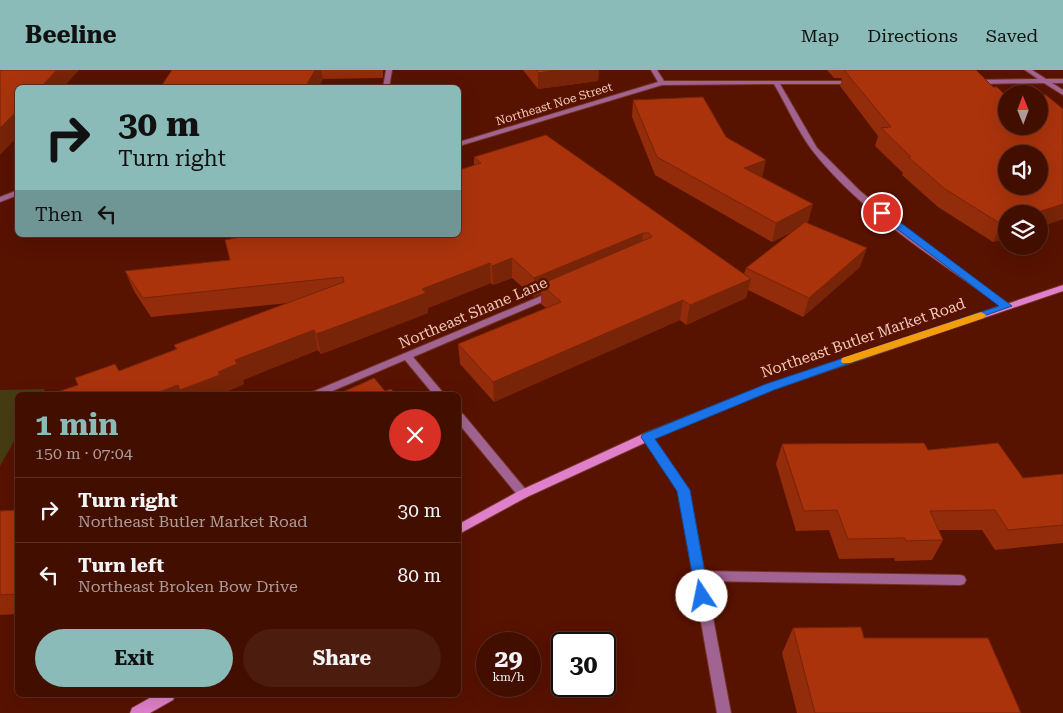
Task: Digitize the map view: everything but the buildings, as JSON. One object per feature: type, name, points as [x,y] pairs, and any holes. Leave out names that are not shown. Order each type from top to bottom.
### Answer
[{"type":"main road","name":"Northeast Butler Market Road","points":[[461,528],[523,494],[647,437],[770,387],[1063,288]]},
{"type":"main road","points":[[137,713],[165,697]]},
{"type":"street","points":[[386,85],[389,70]]},
{"type":"street","points":[[654,70],[662,83]]},
{"type":"street","points":[[1028,70],[1063,93]]},
{"type":"street","points":[[966,82],[1063,81]]},
{"type":"street","name":"Northeast Noe Street","points":[[461,143],[662,83],[856,82]]},
{"type":"street","points":[[776,83],[813,146],[841,178],[882,213],[1007,306]]},
{"type":"street","points":[[0,200],[15,193]]},
{"type":"street","name":"Northeast Shane Lane","points":[[321,392],[562,291]]},
{"type":"street","points":[[407,356],[437,392]]},
{"type":"street","points":[[461,420],[523,494]]},
{"type":"street","points":[[647,437],[684,490],[724,713]]},
{"type":"street","points":[[698,576],[960,580]]},
{"type":"shaded area","points":[[45,389],[44,392],[15,392],[15,440],[0,466],[0,390]]},
{"type":"slow traffic","points":[[846,361],[981,315]]},
{"type":"route","points":[[702,596],[684,490],[647,437],[770,387],[1007,306],[882,213]]}]
